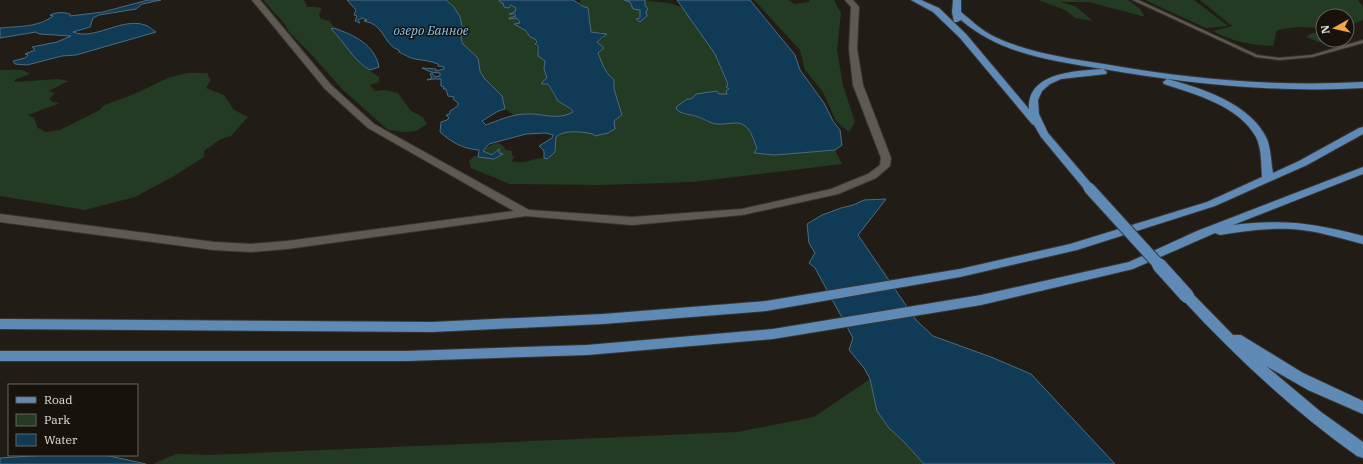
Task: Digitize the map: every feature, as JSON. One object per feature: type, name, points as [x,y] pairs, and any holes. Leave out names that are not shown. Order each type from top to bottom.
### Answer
[{"type":"main road","points":[[915,0],[936,10],[963,36],[1089,188],[1187,296],[1242,353],[1308,412],[1363,451]]},
{"type":"main road","points":[[957,0],[957,22],[963,36]]},
{"type":"main road","points":[[956,12],[977,31],[994,39],[1025,50],[1082,63],[1219,83],[1299,87],[1363,85]]},
{"type":"main road","points":[[1042,131],[1033,109],[1033,97],[1038,87],[1051,80],[1068,74],[1108,72],[1162,81],[1211,98],[1226,105],[1248,121],[1256,130],[1261,140],[1268,178]]},
{"type":"main road","points":[[0,324],[432,326],[603,319],[766,306],[960,273],[1073,247],[1211,204],[1303,163],[1363,130]]},
{"type":"main road","points":[[0,356],[414,355],[587,350],[774,334],[981,300],[1133,265],[1201,234],[1363,170]]},
{"type":"main road","points":[[1201,234],[1261,226],[1282,225],[1331,232],[1363,240]]},
{"type":"main road","points":[[1213,323],[1255,353],[1290,374],[1334,396],[1363,408]]},
{"type":"street","points":[[256,0],[328,87],[371,126],[526,212]]},
{"type":"street","points":[[0,218],[214,246],[251,248],[287,245],[526,212],[632,221],[742,212],[834,192],[872,176],[885,166],[886,158],[858,85],[853,49],[855,6],[849,0]]},
{"type":"lane","points":[[1135,0],[1256,56],[1279,59],[1312,56],[1363,41]]},
{"type":"green space","points":[[263,0],[304,0],[307,7],[318,7],[322,9],[319,14],[321,19],[330,21],[334,28],[331,29],[354,57],[379,77],[379,82],[370,85],[374,91],[385,90],[398,93],[411,111],[423,117],[427,124],[416,131],[404,132],[388,130],[343,90],[289,32],[284,23]]},
{"type":"green space","points":[[446,0],[499,0],[505,7],[514,6],[516,11],[511,14],[516,16],[509,18],[517,18],[520,23],[516,25],[535,39],[538,56],[545,61],[544,69],[547,78],[545,80],[554,96],[573,112],[559,117],[538,114],[514,115],[505,109],[502,96],[484,78],[480,71],[478,58],[463,44],[461,39],[460,17],[454,7]]},
{"type":"green space","points":[[580,0],[624,0],[630,2],[632,5],[640,9],[640,22],[648,9],[645,5],[645,0],[669,3],[682,8],[685,10],[715,54],[729,89],[727,94],[719,94],[717,91],[696,94],[681,113],[697,117],[710,123],[744,124],[748,128],[757,148],[754,153],[775,155],[835,150],[842,164],[693,182],[601,185],[510,184],[471,168],[469,161],[474,156],[494,159],[502,154],[496,152],[492,155],[483,150],[497,143],[503,146],[506,150],[512,151],[512,155],[514,157],[512,161],[527,162],[540,158],[547,159],[551,154],[556,137],[560,134],[569,132],[584,132],[593,134],[622,114],[614,89],[614,80],[604,68],[598,54],[596,43],[604,38],[602,32],[591,32],[588,9],[583,7]]},
{"type":"green space","points":[[754,0],[788,0],[795,4],[809,2],[810,0],[834,0],[841,13],[837,50],[843,85],[855,122],[849,132],[836,121],[823,92],[805,70],[800,50]]},
{"type":"green space","points":[[1038,0],[1128,0],[1140,9],[1145,17],[1089,2],[1060,2],[1075,6],[1093,21],[1075,18],[1065,10]]},
{"type":"green space","points":[[1145,0],[1194,0],[1228,26],[1206,28]]},
{"type":"green space","points":[[1200,0],[1358,0],[1363,7],[1363,19],[1355,23],[1355,8],[1315,8],[1315,28],[1297,27],[1277,30],[1273,46],[1242,42],[1220,35],[1213,31],[1232,26]]},
{"type":"green space","points":[[1312,33],[1315,33],[1315,41],[1306,37]]},
{"type":"green space","points":[[0,70],[23,70],[30,74],[14,80],[15,82],[58,79],[69,81],[48,91],[55,93],[50,98],[52,102],[60,103],[28,115],[34,118],[38,128],[46,132],[60,130],[100,110],[104,105],[134,94],[170,77],[187,73],[207,73],[211,80],[206,88],[224,95],[234,110],[248,117],[231,136],[219,140],[204,151],[204,157],[174,176],[135,197],[85,210],[0,196]]},
{"type":"green space","points":[[870,379],[877,411],[888,427],[924,464],[153,464],[176,454],[211,455],[737,432],[814,417]]},
{"type":"water","points":[[148,0],[161,0],[142,4],[136,9],[99,15],[93,18],[90,27],[73,32],[90,34],[117,26],[136,23],[146,26],[156,32],[76,55],[62,56],[27,65],[15,64],[13,61],[25,58],[28,55],[25,54],[35,50],[32,47],[57,42],[71,36],[39,34],[36,32],[0,38],[0,28],[34,25],[47,20],[53,16],[50,15],[55,13],[67,13],[70,14],[70,16],[103,12]]},
{"type":"water","name":"озеро Банное","points":[[347,0],[446,0],[454,7],[460,17],[462,26],[461,39],[463,44],[478,58],[480,71],[484,78],[502,96],[505,109],[496,112],[482,121],[486,125],[521,114],[561,116],[573,112],[571,109],[558,101],[548,84],[542,84],[542,82],[547,78],[544,69],[545,61],[538,56],[538,46],[535,44],[537,42],[535,39],[530,37],[526,31],[514,24],[520,23],[517,18],[509,19],[516,16],[514,14],[509,14],[515,12],[516,8],[511,5],[509,8],[504,7],[503,3],[499,0],[573,0],[588,8],[591,32],[607,34],[597,42],[604,48],[598,53],[606,71],[614,80],[614,89],[622,115],[614,121],[615,129],[608,133],[595,136],[593,134],[579,132],[559,134],[556,137],[555,152],[547,159],[544,158],[544,151],[539,146],[552,138],[553,135],[546,133],[526,134],[489,144],[483,151],[492,155],[499,149],[499,153],[503,154],[494,159],[478,157],[479,150],[458,144],[448,139],[440,132],[441,122],[449,118],[446,115],[450,114],[450,111],[458,106],[458,103],[453,99],[454,97],[448,96],[446,89],[443,89],[444,87],[441,86],[441,79],[427,80],[432,78],[430,74],[432,73],[435,77],[440,76],[440,73],[431,72],[422,68],[436,69],[436,71],[444,69],[444,67],[438,66],[438,64],[432,62],[409,57],[399,52],[399,50],[391,45],[375,25],[364,21],[367,20],[362,18],[358,20],[360,23],[355,21],[357,16],[354,15],[356,10]]},
{"type":"water","points":[[624,0],[645,0],[645,5],[648,9],[646,12],[647,16],[640,22],[636,19],[640,18],[640,10],[633,9],[630,2]]},
{"type":"water","points":[[677,0],[750,0],[795,55],[800,70],[824,103],[833,121],[840,130],[842,145],[835,150],[775,155],[754,153],[757,148],[749,130],[742,124],[715,124],[677,110],[676,107],[687,99],[691,99],[696,94],[717,91],[719,94],[727,94],[726,91],[729,89],[726,87],[728,85],[727,82],[715,54]]},
{"type":"water","points":[[334,28],[349,34],[368,47],[377,59],[379,67],[370,70],[359,62],[331,29]]},
{"type":"water","points":[[886,199],[858,235],[916,320],[933,336],[991,357],[1031,374],[1115,464],[924,464],[888,427],[877,411],[870,379],[864,368],[849,350],[853,338],[815,268],[809,263],[815,253],[809,243],[807,224],[822,215],[864,200]]},
{"type":"water","points":[[31,456],[110,456],[146,464],[0,464],[0,458]]}]
